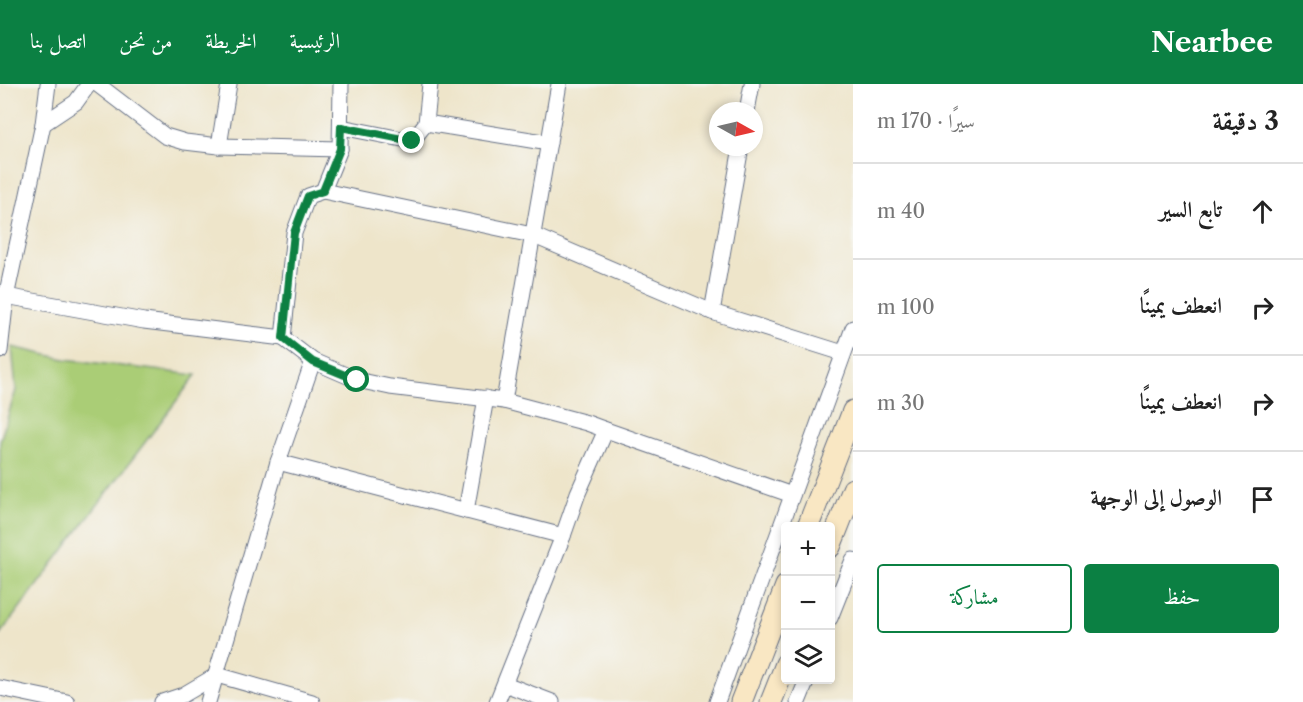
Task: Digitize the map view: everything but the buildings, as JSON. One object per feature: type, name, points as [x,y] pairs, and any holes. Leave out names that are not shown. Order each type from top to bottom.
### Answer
[{"type":"main road","points":[[810,522],[853,411]]},
{"type":"main road","points":[[835,536],[853,489]]},
{"type":"main road","points":[[741,702],[781,599]]},
{"type":"main road","points":[[771,702],[781,677]]},
{"type":"street","points":[[0,351],[3,296],[43,124],[48,84]]},
{"type":"street","points":[[43,124],[76,102],[89,84]]},
{"type":"street","points":[[97,84],[165,136],[184,142],[219,146],[340,149]]},
{"type":"street","points":[[219,146],[230,84]]},
{"type":"street","points":[[323,191],[340,149],[341,84]]},
{"type":"street","points":[[341,127],[412,141],[426,123],[430,84]]},
{"type":"street","points":[[504,402],[559,84]]},
{"type":"street","points":[[749,102],[752,84]]},
{"type":"street","points":[[426,123],[549,143]]},
{"type":"street","points":[[712,312],[739,156]]},
{"type":"street","points":[[283,338],[294,233],[308,196],[323,191],[532,235],[712,312],[843,353]]},
{"type":"street","points":[[3,296],[144,321],[283,338],[313,362],[357,380],[486,398],[588,423],[792,495]]},
{"type":"street","points":[[717,702],[853,328]]},
{"type":"street","points":[[208,702],[278,462],[313,362]]},
{"type":"street","points":[[466,511],[486,398]]},
{"type":"street","points":[[497,702],[578,493],[606,430]]},
{"type":"street","points":[[278,462],[563,536]]},
{"type":"street","points":[[835,607],[853,560]]},
{"type":"street","points":[[162,702],[183,694],[217,675],[312,702]]},
{"type":"street","points":[[505,684],[552,702]]},
{"type":"street","points":[[798,702],[805,684]]},
{"type":"street","points":[[0,688],[67,702]]},
{"type":"green space","points":[[12,347],[65,359],[196,375],[0,634],[0,441],[16,390]]},
{"type":"route","points":[[357,380],[313,362],[283,338],[294,233],[308,196],[323,191],[340,149],[341,127],[412,141]]}]
